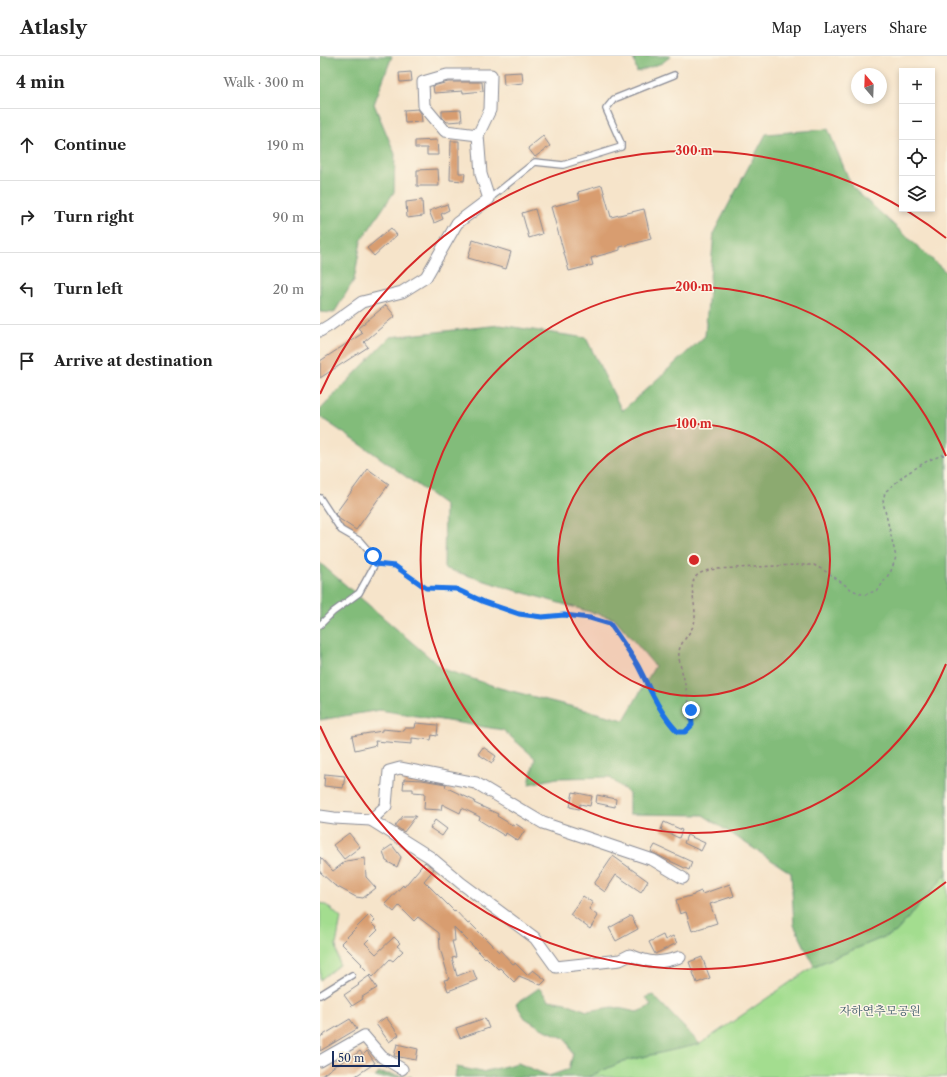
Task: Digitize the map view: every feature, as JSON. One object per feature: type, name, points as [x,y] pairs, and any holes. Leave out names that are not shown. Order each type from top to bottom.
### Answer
[{"type":"street","points":[[320,331],[362,302],[402,292],[426,277],[457,223],[489,198],[481,174],[478,135],[490,110],[491,75],[446,75],[423,82],[424,106],[445,131],[478,135]]},
{"type":"street","points":[[371,820],[386,806],[389,771],[400,768],[476,783],[543,823],[653,860],[682,878]]},
{"type":"street","points":[[320,816],[371,820],[430,857],[461,883],[535,938],[556,967],[620,960],[630,955],[646,961],[667,962],[680,957]]},
{"type":"street","points":[[320,1061],[364,1036],[382,1057],[402,1069]]},
{"type":"lane","points":[[489,198],[535,162],[563,165],[621,147],[621,143],[606,109],[614,99],[674,75]]},
{"type":"lane","points":[[320,498],[341,530],[360,541],[373,556],[375,564],[359,592],[333,612],[320,626]]},
{"type":"lane","points":[[320,995],[352,975]]},
{"type":"path","points":[[375,564],[395,566],[426,588],[456,589],[484,602],[519,614],[542,617],[564,615],[590,618],[610,624],[637,664],[653,697],[673,726],[678,732],[685,732],[692,725],[691,710],[681,667],[679,651],[695,620],[692,588],[693,581],[706,570],[716,568],[796,564],[814,566],[830,574],[852,590],[864,594],[878,590],[891,571],[896,557],[883,502],[885,492],[906,474],[929,460],[943,455],[947,456]]},
{"type":"green space","points":[[320,56],[392,56],[374,104],[395,154],[394,192],[361,241],[354,280],[334,313],[320,312]]},
{"type":"green space","points":[[633,56],[671,56],[662,63],[637,72]]},
{"type":"green space","points":[[828,129],[852,187],[947,273],[947,873],[896,932],[814,966],[794,925],[791,873],[703,815],[629,814],[629,793],[609,777],[557,778],[529,784],[535,758],[503,730],[380,710],[320,720],[320,563],[443,669],[500,688],[624,720],[655,666],[615,619],[444,568],[445,505],[372,452],[320,417],[320,410],[390,337],[500,325],[586,338],[622,411],[705,336],[714,232],[766,134]]},
{"type":"green space","name":"자하연추모공원","points":[[947,873],[947,1077],[588,1077],[624,1061],[700,1044],[814,966],[896,932]]},
{"type":"green space","points":[[320,903],[325,904],[341,918],[336,945],[339,965],[320,980]]},
{"type":"green space","points":[[539,988],[549,1000],[566,1003],[587,1011],[613,1007],[637,1012],[651,1006],[646,997],[653,995],[700,1044],[624,1061],[588,1077],[455,1077],[457,1067],[482,1072],[518,1063],[549,1076],[569,1069],[573,1054],[566,1039],[541,1028],[525,1018],[516,1004]]},
{"type":"green space","points":[[379,1073],[412,1077],[375,1077]]},
{"type":"building","points":[[411,72],[412,81],[400,82],[399,73]]},
{"type":"building","points":[[522,72],[523,83],[504,85],[503,73]]},
{"type":"building","points":[[448,82],[482,82],[483,91],[434,93],[433,86]]},
{"type":"building","points":[[418,109],[421,113],[422,122],[405,123],[404,110]]},
{"type":"building","points":[[461,110],[462,121],[447,122],[442,117],[442,111]]},
{"type":"building","points":[[543,136],[550,146],[535,157],[528,148]]},
{"type":"building","points":[[437,140],[438,155],[427,155],[427,148],[415,148],[415,141]]},
{"type":"building","points":[[451,141],[459,141],[459,173],[465,173],[464,181],[450,180]]},
{"type":"building","points":[[438,169],[439,186],[417,186],[417,170]]},
{"type":"building","points":[[602,185],[611,217],[644,209],[651,239],[620,247],[620,250],[591,258],[593,265],[569,271],[551,207],[580,199],[578,192]]},
{"type":"building","points":[[422,200],[423,216],[407,218],[406,202]]},
{"type":"building","points":[[447,204],[449,210],[441,214],[443,219],[434,223],[429,211]]},
{"type":"building","points":[[535,209],[542,234],[529,238],[522,213]]},
{"type":"building","points":[[391,228],[397,235],[374,256],[367,248]]},
{"type":"building","points":[[473,240],[511,252],[506,269],[468,258]]},
{"type":"building","points":[[386,305],[395,316],[364,342],[368,347],[320,378],[320,361],[363,333],[358,328]]},
{"type":"building","points":[[368,469],[389,484],[356,530],[338,518],[335,514]]},
{"type":"building","points":[[416,723],[438,725],[437,736],[432,735],[431,740],[412,738],[412,744],[375,741],[376,745],[355,750],[352,736],[382,731],[382,729],[404,731],[404,728],[415,728]]},
{"type":"building","points":[[483,747],[496,756],[492,763],[478,754]]},
{"type":"building","points":[[325,774],[345,776],[343,788],[324,786]]},
{"type":"building","points":[[404,779],[446,784],[445,787],[475,801],[474,803],[498,814],[497,816],[514,826],[516,824],[525,830],[518,841],[506,833],[505,836],[479,820],[480,817],[462,808],[460,813],[442,804],[441,810],[424,809],[425,793],[413,792],[413,789],[403,789]]},
{"type":"building","points":[[573,792],[592,796],[590,806],[580,804],[579,809],[570,807]]},
{"type":"building","points":[[597,795],[616,799],[615,807],[596,803]]},
{"type":"building","points":[[403,816],[416,816],[404,832],[395,826]]},
{"type":"building","points":[[435,820],[447,829],[442,836],[430,828]]},
{"type":"building","points":[[664,822],[682,830],[679,838],[661,830]]},
{"type":"building","points":[[349,833],[360,847],[344,859],[333,845]]},
{"type":"building","points":[[687,835],[705,843],[701,851],[684,843]]},
{"type":"building","points":[[392,845],[401,857],[397,867],[386,861],[383,851]]},
{"type":"building","points":[[655,845],[692,862],[689,870],[651,852]]},
{"type":"building","points":[[613,856],[648,881],[641,892],[616,875],[605,892],[594,884]]},
{"type":"building","points":[[320,857],[333,871],[346,861],[365,858],[366,877],[376,888],[363,898],[356,897],[334,885],[320,872]]},
{"type":"building","points":[[425,862],[434,869],[424,881],[454,911],[455,910],[468,924],[470,923],[513,964],[515,963],[527,975],[533,970],[546,980],[541,985],[519,976],[514,982],[500,968],[498,969],[486,957],[485,958],[454,927],[455,941],[452,941],[456,957],[452,958],[457,976],[473,970],[477,980],[448,991],[444,980],[449,979],[440,948],[439,933],[418,917],[414,921],[399,906],[394,912],[385,904],[403,885],[404,887]]},
{"type":"building","points":[[730,884],[734,896],[710,904],[717,923],[692,931],[686,912],[680,914],[676,900],[694,895],[701,891],[702,894]]},
{"type":"building","points":[[583,896],[593,903],[589,909],[598,916],[590,929],[570,914]]},
{"type":"building","points":[[369,915],[375,921],[372,924],[378,930],[365,943],[376,954],[394,937],[400,943],[397,946],[403,951],[393,961],[390,959],[373,977],[341,943]]},
{"type":"building","points":[[631,916],[638,929],[616,941],[609,928]]},
{"type":"building","points":[[663,935],[665,940],[673,936],[677,943],[655,954],[649,942]]},
{"type":"building","points":[[702,957],[710,978],[697,983],[689,962]]},
{"type":"building","points":[[369,976],[377,988],[362,997],[363,999],[352,1006],[344,995]]},
{"type":"building","points":[[386,1017],[399,1035],[389,1042],[376,1024]]},
{"type":"building","points":[[485,1018],[489,1028],[460,1038],[456,1028]]},
{"type":"building","points":[[350,1019],[357,1029],[320,1051],[320,1037]]},
{"type":"building","points":[[397,1044],[418,1049],[416,1060],[394,1056]]},
{"type":"building","points":[[360,1051],[363,1055],[367,1051],[375,1063],[354,1077],[320,1077],[337,1064],[338,1065],[348,1057],[349,1059]]},
{"type":"route","points":[[373,556],[375,564],[395,566],[426,588],[456,589],[484,602],[519,614],[542,617],[564,615],[590,618],[610,624],[637,664],[653,697],[678,732],[685,732],[692,725],[691,710]]}]
